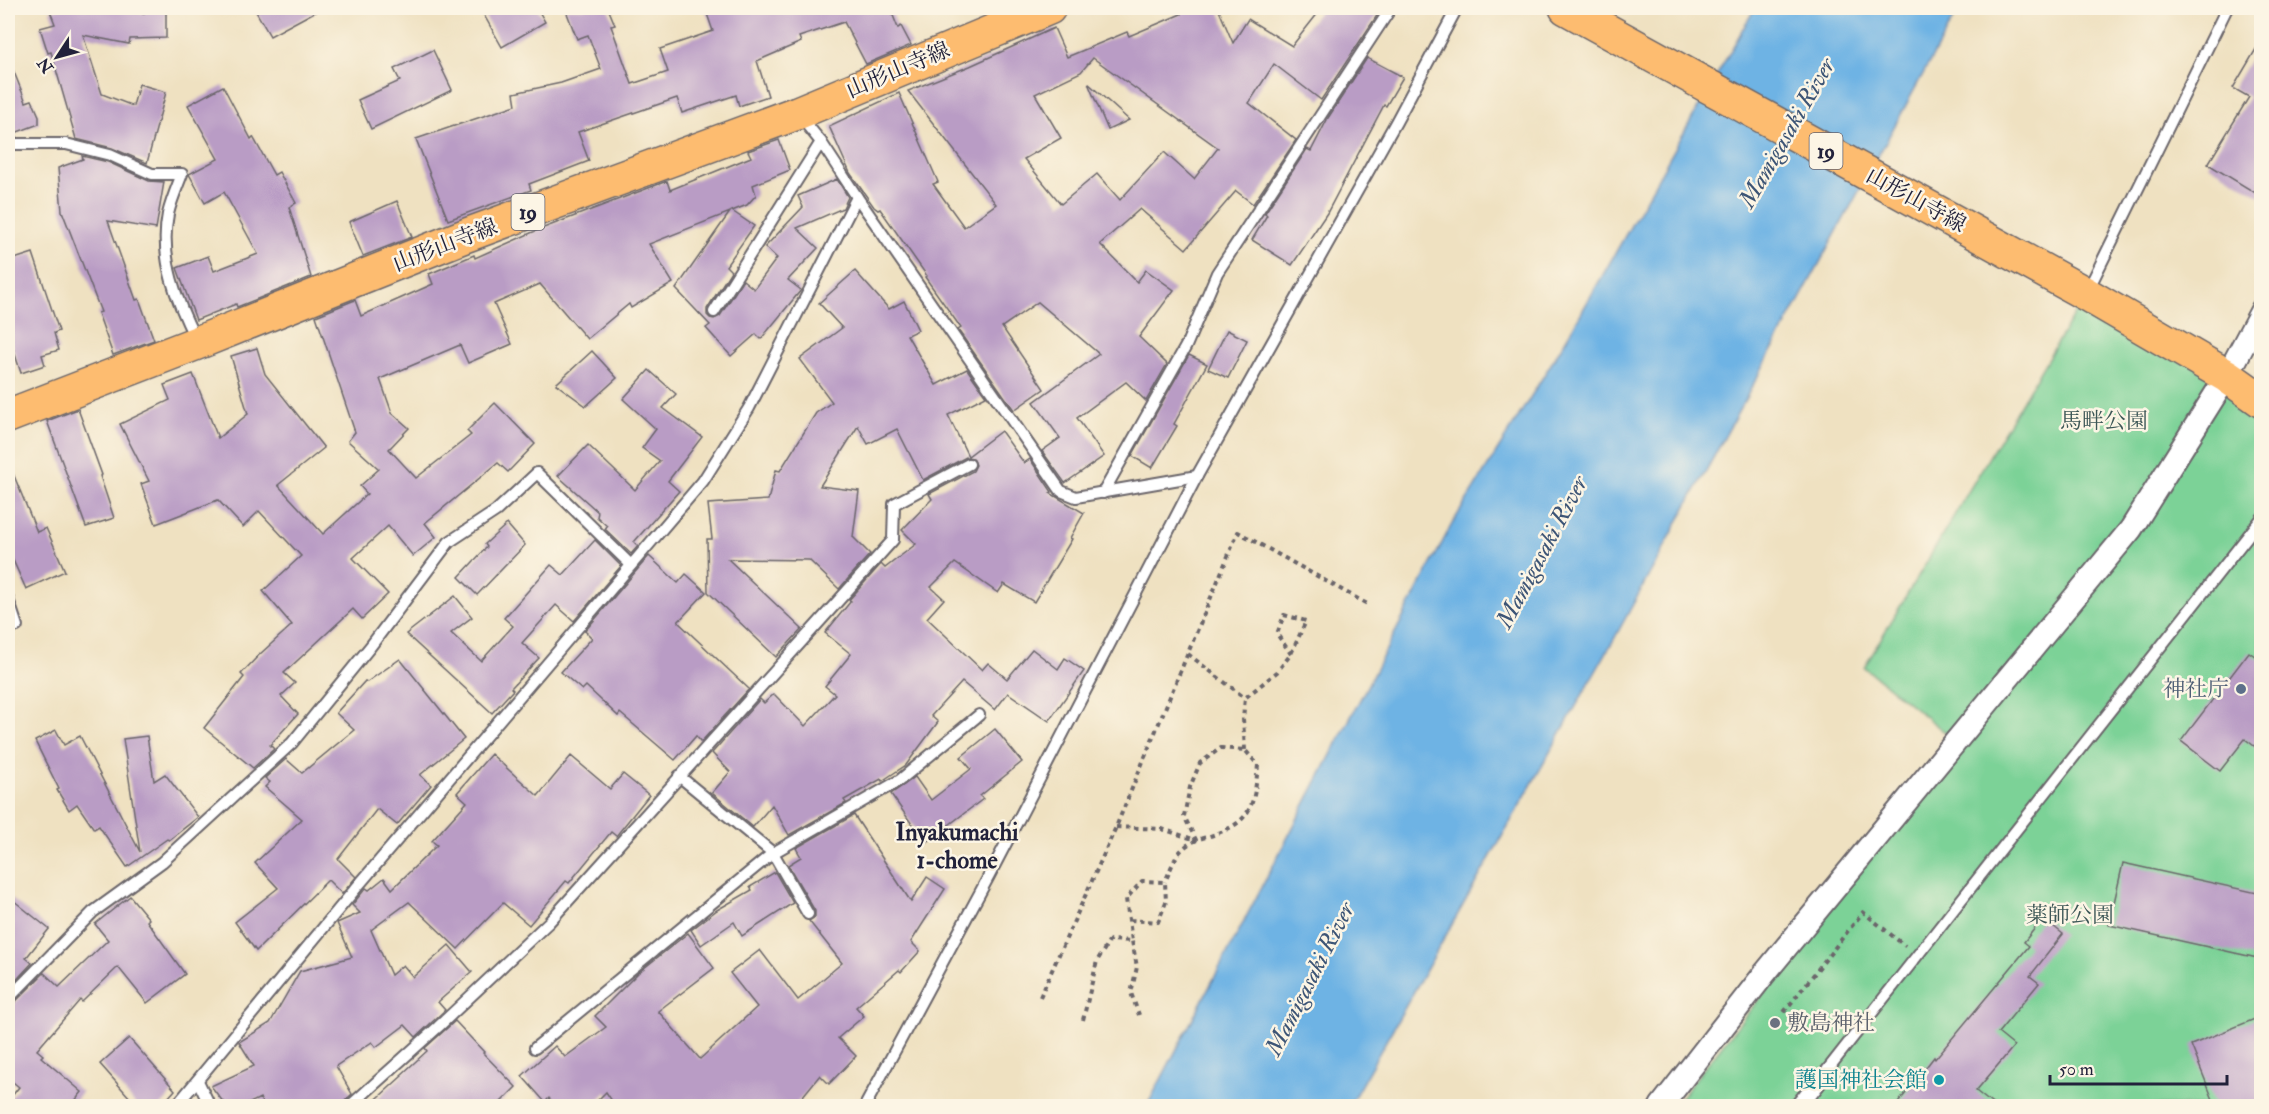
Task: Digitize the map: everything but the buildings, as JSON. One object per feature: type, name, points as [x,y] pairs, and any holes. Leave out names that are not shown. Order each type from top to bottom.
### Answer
[{"type":"main road","name":"山形山寺線","points":[[8,416],[197,344],[467,235],[797,113],[1049,8]]},
{"type":"main road","name":"山形山寺線","points":[[1566,8],[2086,294],[2227,376],[2262,401]]},
{"type":"street","points":[[1661,1107],[1765,973],[2131,529],[2227,376],[2262,310]]},
{"type":"street","points":[[1799,1107],[1820,1079]]},
{"type":"lane","points":[[1103,493],[1186,345],[1216,273],[1391,8]]},
{"type":"lane","points":[[865,1107],[989,876],[1197,476],[1396,122],[1457,8]]},
{"type":"lane","points":[[2086,294],[2227,8]]},
{"type":"lane","points":[[797,113],[821,142],[1061,491],[1076,497],[1197,476]]},
{"type":"lane","points":[[714,312],[821,142]]},
{"type":"lane","points":[[8,144],[66,144],[110,155],[152,174],[182,174],[168,215],[166,255],[179,305],[197,344]]},
{"type":"lane","points":[[176,1107],[357,887],[703,481],[748,408],[857,197]]},
{"type":"lane","points":[[350,1107],[549,922],[893,540],[894,504],[969,464]]},
{"type":"lane","points":[[8,999],[93,912],[162,862],[292,743],[370,647],[449,542],[496,511],[537,473],[631,565]]},
{"type":"lane","points":[[1820,1079],[2262,518]]},
{"type":"lane","points":[[8,599],[17,626]]},
{"type":"lane","points":[[535,1048],[773,854],[900,780],[979,715]]},
{"type":"lane","points":[[679,776],[773,854],[808,914]]},
{"type":"lane","points":[[198,1081],[210,1107]]},
{"type":"path","points":[[1040,997],[1116,827],[1238,532],[1369,605]]},
{"type":"path","points":[[1130,920],[1158,922],[1166,902],[1165,882],[1180,851],[1196,840],[1221,832],[1245,818],[1255,797],[1258,765],[1245,750],[1243,719],[1245,698],[1277,672],[1291,654],[1306,621],[1284,615],[1277,634],[1291,654]]},
{"type":"path","points":[[1188,654],[1245,698]]},
{"type":"path","points":[[1196,840],[1184,816],[1190,787],[1200,763],[1221,748],[1245,750]]},
{"type":"path","points":[[1116,827],[1162,830],[1196,840]]},
{"type":"path","points":[[1139,1015],[1131,993],[1137,967],[1126,899],[1142,881],[1165,882]]},
{"type":"path","points":[[1784,1012],[1863,912],[1917,956]]},
{"type":"path","points":[[1083,1020],[1097,961],[1110,940],[1132,941]]},
{"type":"green space","name":"薬師公園","points":[[2086,294],[2261,401],[2261,1106],[1674,1106],[2105,563],[1956,741],[1864,667]]},
{"type":"water","name":"Mamigasaki River","points":[[1755,8],[1959,8],[1613,641],[1349,1106],[1147,1106],[1452,524],[1564,343]]},
{"type":"place","name":"神社庁","points":[[2241,689]]},
{"type":"place","name":"敷島神社","points":[[1775,1023]]},
{"type":"place","name":"護国神社会館","points":[[1939,1080]]},
{"type":"district","name":"Inyakumachi 1-chome","points":[[957,846]]},
{"type":"park label","name":"馬畔公園","points":[[2104,421]]}]
